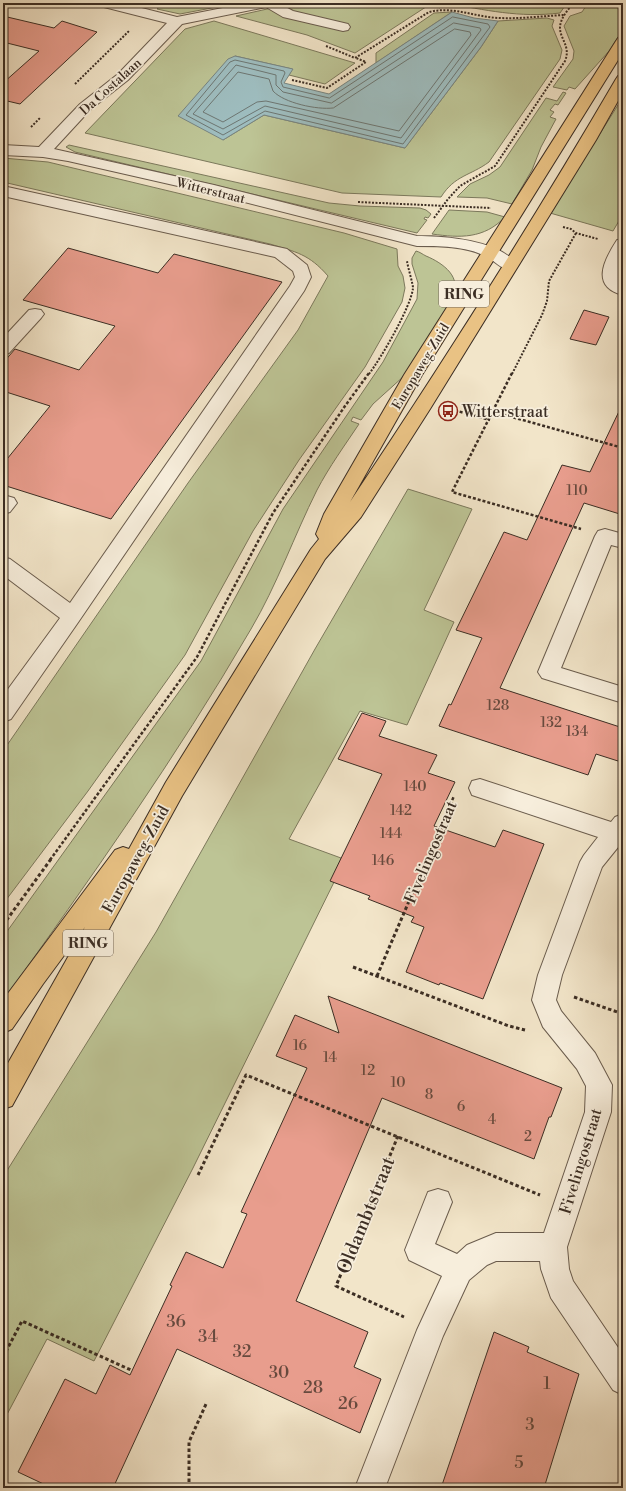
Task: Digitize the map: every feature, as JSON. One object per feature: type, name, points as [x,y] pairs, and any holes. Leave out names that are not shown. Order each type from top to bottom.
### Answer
[{"type":"main road","name":"Europaweg-Zuid","points":[[318,554],[334,514],[413,375],[623,41]]},
{"type":"main road","name":"Europaweg-Zuid","points":[[3,1098],[174,789],[318,554],[354,512],[381,472],[588,140],[623,79]]},
{"type":"main road","name":"Europaweg-Zuid","points":[[3,1021],[34,976],[174,789]]},
{"type":"street","points":[[105,3],[177,21],[267,3],[288,14],[343,27]]},
{"type":"street","name":"Da Costalaan","points":[[43,152],[85,107],[101,92],[123,77],[177,21]]},
{"type":"street","name":"Witterstraat","points":[[3,150],[43,152],[68,156],[214,190],[417,241],[450,257],[486,259],[509,265]]},
{"type":"street","points":[[3,713],[72,616],[298,287],[303,277],[301,269],[281,253],[10,197]]},
{"type":"street","points":[[622,296],[610,280],[610,276],[611,267],[623,244]]},
{"type":"street","points":[[3,349],[35,314]]},
{"type":"street","points":[[614,539],[549,672],[623,695]]},
{"type":"street","points":[[3,564],[72,616]]},
{"type":"street","name":"Fivelingostraat","points":[[480,788],[619,829],[592,862],[547,987],[544,1000],[552,1019],[586,1061],[599,1085],[598,1112],[553,1247],[555,1269],[561,1288],[623,1380]]},
{"type":"street","points":[[438,1202],[418,1250],[459,1270]]},
{"type":"street","points":[[370,1488],[431,1330],[459,1270],[476,1255],[496,1247],[553,1247]]},
{"type":"path","points":[[435,3],[440,9]]},
{"type":"path","points":[[3,925],[197,657],[273,513],[345,406],[376,364],[408,305],[414,287],[408,272],[407,261],[409,253],[458,188],[466,182],[486,173],[495,166],[565,61],[568,55],[568,49],[560,30],[560,24],[564,15],[573,3]]},
{"type":"path","points":[[374,46],[429,12],[440,9],[502,18],[564,15]]},
{"type":"path","points":[[75,84],[147,13]]},
{"type":"path","points":[[292,80],[327,88],[366,62],[355,58]]},
{"type":"path","points":[[30,127],[42,116]]},
{"type":"path","points":[[576,233],[549,281],[547,301],[542,315],[490,420],[452,492],[614,539]]},
{"type":"path","points":[[448,408],[490,420]]},
{"type":"path","points":[[494,412],[623,448]]},
{"type":"path","name":"Fivelingostraat","points":[[377,976],[455,793],[480,788]]},
{"type":"path","points":[[353,967],[509,1026],[570,1040]]},
{"type":"path","points":[[547,987],[623,1014]]},
{"type":"path","name":"Oldambtstraat","points":[[198,1175],[246,1076],[398,1136],[566,1206]]},
{"type":"path","name":"Oldambtstraat","points":[[398,1136],[336,1286],[431,1330]]},
{"type":"path","points":[[3,1357],[22,1320],[130,1370]]},
{"type":"path","points":[[189,1488],[190,1442],[206,1404]]},
{"type":"green space","points":[[164,3],[238,3],[180,14],[157,9]]},
{"type":"green space","points":[[282,3],[432,3],[355,53],[307,35],[236,16],[276,7]]},
{"type":"green space","points":[[446,3],[567,3],[560,13],[531,15]]},
{"type":"green space","points":[[588,3],[623,3],[623,29],[610,50],[575,89],[569,87],[567,90],[553,87],[573,59],[574,51],[564,26],[570,16],[582,12]]},
{"type":"green space","points":[[452,12],[376,63],[376,53],[434,13]]},
{"type":"green space","points":[[547,18],[554,20],[552,26],[562,50],[560,59],[489,162],[457,180],[441,197],[342,193],[85,133],[185,29],[214,21],[355,63],[325,84],[289,75],[292,69],[235,56],[223,140],[264,115],[405,148],[481,47],[498,21]]},
{"type":"green space","points":[[563,92],[566,93],[558,105],[555,104],[550,110],[554,112],[550,117],[556,119],[541,147],[532,170],[512,204],[487,198],[457,197],[470,184],[489,175],[500,167],[546,98],[557,101]]},
{"type":"green space","points":[[623,97],[623,214],[613,231],[550,213]]},
{"type":"green space","points":[[69,145],[329,203],[360,206],[420,208],[431,214],[428,218],[425,217],[424,219],[427,220],[417,233],[75,152],[66,147]]},
{"type":"green space","points":[[3,158],[48,162],[344,233],[397,249],[398,266],[403,276],[405,288],[402,302],[365,367],[299,460],[253,531],[185,655],[88,791],[3,904],[3,751],[188,483],[298,330],[328,276],[308,258],[270,244],[3,182]]},
{"type":"green space","points":[[449,210],[487,212],[505,217],[489,230],[480,233],[462,236],[432,234]]},
{"type":"green space","points":[[416,251],[439,263],[450,272],[455,284],[451,298],[453,299],[404,376],[373,404],[361,420],[353,417],[351,421],[359,424],[317,490],[269,595],[251,629],[193,724],[132,818],[3,1001],[3,937],[201,661],[283,509],[383,362],[417,299],[418,283],[412,264],[412,258]]},
{"type":"green space","points":[[408,489],[472,509],[424,610],[454,622],[407,725],[360,711],[289,839],[341,858],[340,870],[193,1168],[94,1361],[47,1339],[3,1422],[3,1177],[156,932],[315,649]]},
{"type":"water","points":[[452,12],[474,18],[498,21],[481,47],[405,148],[264,115],[223,140],[178,116],[228,59],[235,56],[293,69],[284,83],[329,94]]},
{"type":"building","points":[[3,16],[54,28],[62,21],[97,32],[20,104],[3,100],[3,83],[39,51],[3,42]]},
{"type":"building","points":[[68,248],[158,273],[174,254],[282,282],[111,519],[3,485],[3,464],[50,406],[3,391],[3,363],[15,349],[79,370],[115,326],[23,300]]},
{"type":"building","points":[[584,310],[609,317],[596,345],[570,339]]},
{"type":"building","points":[[623,403],[623,515],[584,503],[500,688],[623,728],[623,747],[618,761],[596,754],[588,775],[439,726],[449,704],[451,705],[482,638],[456,630],[504,532],[527,540],[562,465],[590,472]]},
{"type":"building","points":[[362,713],[386,721],[379,736],[437,755],[428,773],[455,782],[434,826],[495,847],[503,830],[544,844],[483,999],[440,983],[439,985],[406,972],[424,927],[411,922],[414,917],[368,899],[370,896],[330,881],[382,774],[338,759]]},
{"type":"building","points":[[328,996],[562,1088],[551,1117],[549,1117],[534,1159],[382,1098],[296,1301],[368,1332],[354,1367],[381,1379],[360,1433],[177,1349],[113,1488],[52,1488],[18,1472],[65,1379],[96,1394],[110,1365],[130,1375],[172,1286],[170,1285],[186,1252],[223,1268],[247,1214],[241,1212],[307,1068],[276,1056],[295,1015],[339,1033]]},
{"type":"building","points":[[494,1332],[529,1347],[527,1352],[579,1374],[544,1488],[441,1488]]},
{"type":"place","name":"Witterstraat","points":[[448,411]]}]
